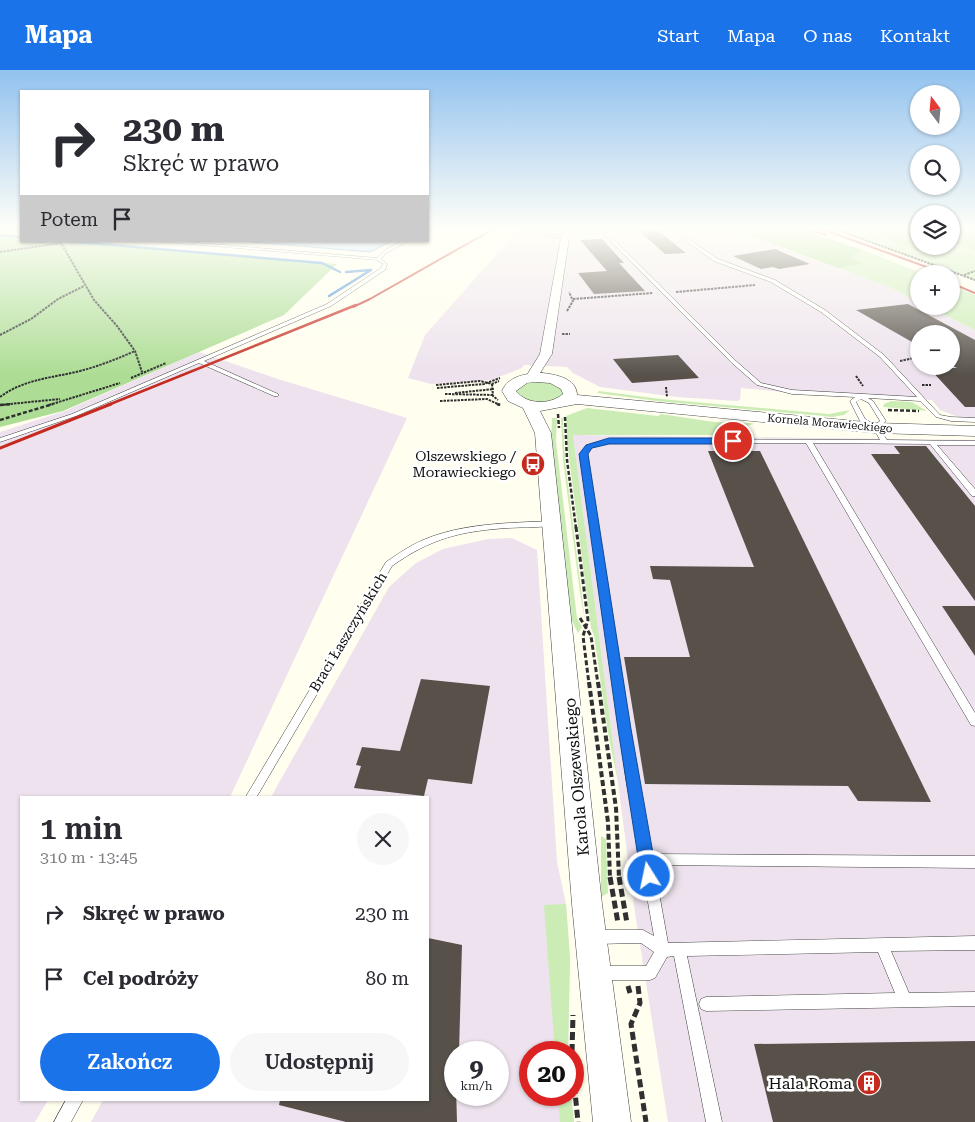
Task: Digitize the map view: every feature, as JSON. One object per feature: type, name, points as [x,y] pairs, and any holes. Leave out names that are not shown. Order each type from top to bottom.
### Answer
[{"type":"street","points":[[531,378],[546,354],[559,277]]},
{"type":"street","points":[[546,354],[552,379]]},
{"type":"street","points":[[529,404],[511,392],[515,383],[531,378],[552,379],[560,382],[562,405]]},
{"type":"street","name":"Kornela Morawieckiego","points":[[529,404],[562,405],[577,399],[975,431]]},
{"type":"street","name":"Karola Olszewskiego","points":[[529,404],[551,433]]},
{"type":"street","name":"Karola Olszewskiego","points":[[562,405],[550,407],[548,420],[551,433],[552,523],[612,1122]]},
{"type":"street","name":"Kornela Morawieckiego","points":[[873,423],[975,426]]},
{"type":"lane","points":[[0,440],[74,415],[329,305],[370,277]]},
{"type":"lane","points":[[649,277],[754,381],[778,390],[806,393],[923,399]]},
{"type":"lane","points":[[763,277],[774,281],[824,311],[874,348],[934,412],[942,417],[975,420]]},
{"type":"lane","points":[[199,360],[276,395]]},
{"type":"lane","points":[[860,397],[852,401],[873,423],[885,442]]},
{"type":"lane","points":[[860,397],[871,402],[873,423]]},
{"type":"lane","points":[[596,973],[650,973],[662,950],[616,677],[584,454],[585,450],[595,444],[609,441],[975,443]]},
{"type":"lane","points":[[808,441],[975,722]]},
{"type":"lane","points":[[932,443],[975,494]]},
{"type":"lane","name":"Braci Łaszczyńskich","points":[[251,796],[389,564],[403,552],[426,540],[490,527],[552,523]]},
{"type":"lane","points":[[646,859],[975,862]]},
{"type":"lane","points":[[592,937],[643,936],[662,950],[975,944]]},
{"type":"lane","points":[[882,945],[904,999]]},
{"type":"lane","points":[[678,950],[714,1122]]},
{"type":"lane","points":[[706,1004],[975,999]]},
{"type":"lane","points":[[62,1122],[74,1101]]},
{"type":"path","points":[[79,277],[94,300],[117,326],[135,351],[142,372]]},
{"type":"path","points":[[573,300],[741,287],[774,281]]},
{"type":"path","points":[[0,336],[31,319],[58,299],[84,286]]},
{"type":"path","points":[[561,334],[570,334]]},
{"type":"path","points":[[0,397],[9,389],[41,378],[78,371],[135,351]]},
{"type":"path","points":[[895,361],[910,359]]},
{"type":"path","points":[[856,376],[861,383]]},
{"type":"path","points":[[0,420],[124,382]]},
{"type":"path","points":[[480,382],[490,382],[484,384],[437,387],[480,382]]},
{"type":"path","points":[[490,382],[492,384],[492,396]]},
{"type":"path","points":[[440,401],[487,399],[484,384]]},
{"type":"path","points":[[666,388],[667,396]]},
{"type":"path","points":[[492,389],[511,392],[492,396],[445,394],[492,389]]},
{"type":"path","points":[[0,405],[68,398]]},
{"type":"path","points":[[551,433],[562,405]]},
{"type":"path","points":[[562,405],[565,417],[566,450],[588,620],[583,636],[608,822],[609,873],[613,904]]},
{"type":"path","points":[[579,610],[580,618],[591,636],[616,808],[618,874],[630,936]]},
{"type":"path","points":[[636,973],[640,1000],[632,1024],[646,1122]]},
{"type":"path","points":[[576,1106],[578,1122]]},
{"type":"shaded area","points":[[476,277],[862,277],[910,298],[910,315],[945,315],[975,330],[975,418],[961,418],[940,410],[932,400],[818,395],[741,388],[740,400],[737,401],[677,397],[600,387],[573,373],[567,367],[524,365],[522,368],[491,380],[431,384],[408,378],[425,335]]},
{"type":"shaded area","points":[[199,352],[281,380],[407,418],[230,796],[20,796],[20,1101],[47,1101],[35,1122],[0,1122],[0,432],[65,411]]},
{"type":"shaded area","points":[[573,435],[975,440],[975,1122],[668,1122],[634,906]]},
{"type":"shaded area","points":[[512,538],[537,550],[557,862],[566,904],[570,959],[568,1041],[519,1041],[519,1106],[572,1106],[574,1122],[91,1122],[102,1101],[429,1101],[429,796],[272,796],[389,587],[416,563],[443,549],[488,539]]},
{"type":"green space","points":[[0,277],[323,277],[284,315],[63,411],[0,427]]},
{"type":"green space","points":[[862,277],[910,277],[910,298],[889,287]]},
{"type":"green space","points":[[960,289],[975,295],[975,330],[945,315],[960,315]]},
{"type":"green space","points":[[548,381],[564,390],[563,396],[550,401],[532,402],[526,400],[515,391],[523,383]]},
{"type":"green space","points":[[599,391],[661,399],[829,414],[850,410],[844,415],[832,417],[657,401],[597,393]]},
{"type":"green space","points":[[891,401],[912,402],[927,411],[883,407],[884,404]]},
{"type":"green space","points":[[587,408],[658,416],[661,414],[714,422],[754,424],[743,427],[746,435],[573,435],[618,782],[608,733],[594,635],[591,628],[567,442],[566,416]]},
{"type":"green space","points":[[552,418],[557,418],[556,441],[574,593],[577,618],[582,627],[578,633],[571,619],[551,442]]},
{"type":"green space","points":[[561,418],[563,419],[565,460],[585,621],[563,460]]},
{"type":"green space","points":[[601,836],[606,839],[608,893],[601,897]]},
{"type":"green space","points":[[566,904],[570,959],[568,1041],[554,1041],[544,905]]},
{"type":"green space","points":[[559,1106],[572,1106],[574,1122],[560,1122]]},
{"type":"building","points":[[581,277],[632,277],[645,291],[594,294]]},
{"type":"building","points":[[908,304],[910,305],[910,315],[928,315],[947,325],[910,325],[910,341],[856,310]]},
{"type":"building","points":[[960,332],[975,340],[975,407],[965,407],[935,375],[960,375]]},
{"type":"building","points":[[678,355],[699,378],[632,383],[613,359]]},
{"type":"building","points":[[894,446],[926,446],[975,506],[975,601],[871,454],[900,454]]},
{"type":"building","points":[[708,451],[760,451],[931,802],[858,801],[848,786],[645,784],[624,657],[690,657],[670,580],[653,579],[650,566],[754,567]]},
{"type":"building","points":[[942,606],[975,606],[975,656]]},
{"type":"building","points":[[421,679],[490,686],[472,784],[428,779],[424,796],[354,788],[361,766],[356,765],[362,747],[400,751]]},
{"type":"building","points":[[429,938],[462,945],[459,1041],[444,1041],[444,1106],[457,1106],[457,1122],[346,1122],[279,1105],[280,1101],[429,1101]]},
{"type":"building","name":"Hala Roma","points":[[975,1041],[975,1122],[773,1122],[754,1044]]},
{"type":"waterway","points":[[329,296],[360,277]]},
{"type":"railway","points":[[353,307],[409,277]]},
{"type":"railway","points":[[960,287],[975,293]]},
{"type":"railway","points":[[108,405],[356,305]]},
{"type":"railway","points":[[0,448],[111,404]]},
{"type":"place","name":"Olszewskiego / Morawieckiego","points":[[533,464]]},
{"type":"place","name":"Hala Roma","points":[[869,1083]]},
{"type":"route","points":[[649,876],[624,729],[584,454],[589,446],[609,441],[733,441]]}]
